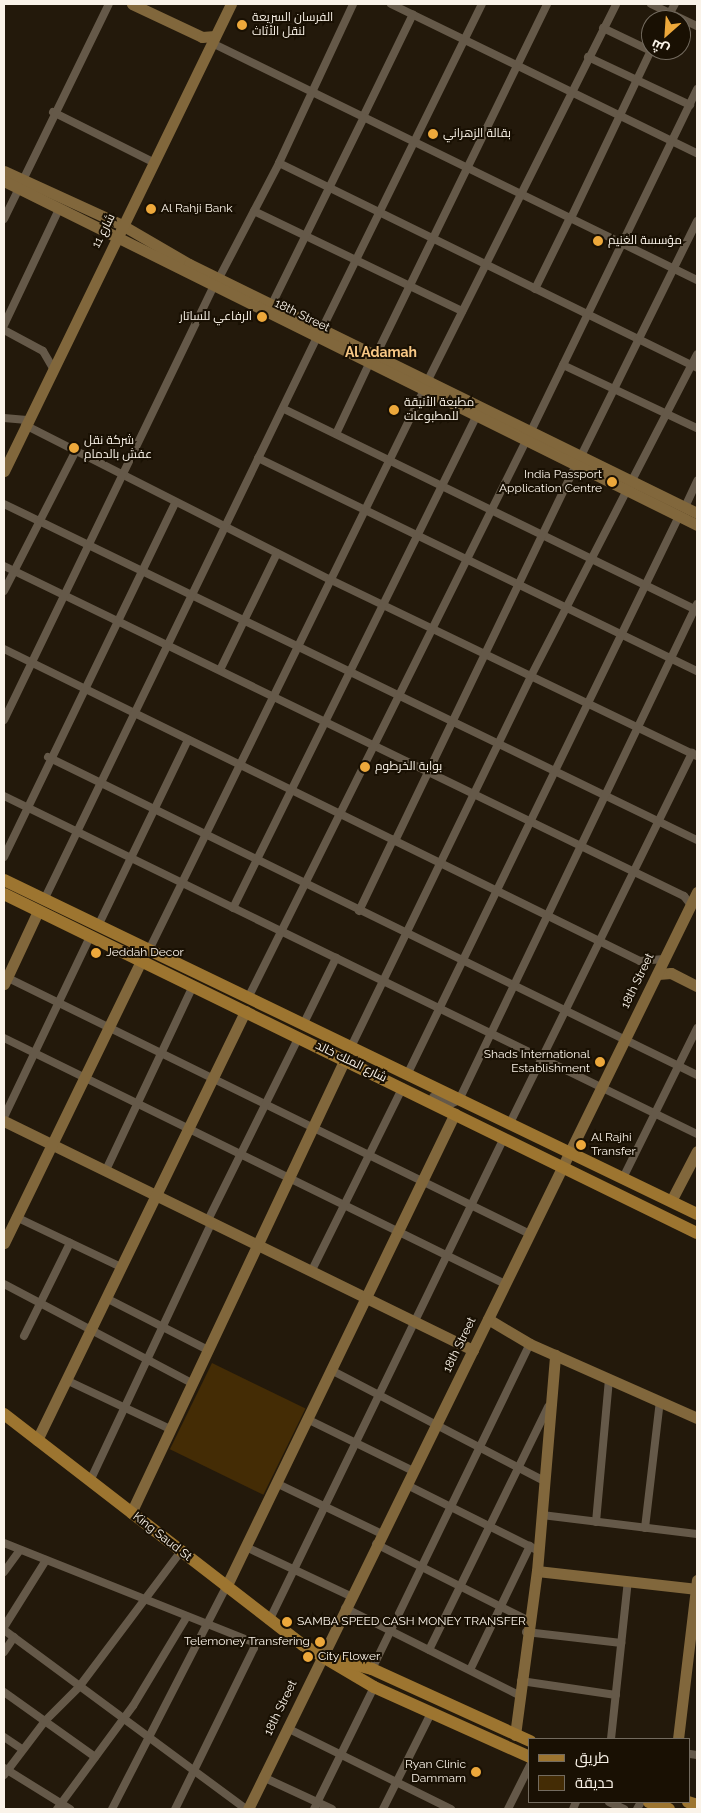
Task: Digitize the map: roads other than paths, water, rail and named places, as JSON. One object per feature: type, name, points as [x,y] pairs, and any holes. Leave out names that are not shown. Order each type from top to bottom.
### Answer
[{"type":"main road","name":"شارع الملك خالد","points":[[4,880],[41,905],[145,955],[248,998],[301,1031]]},
{"type":"main road","name":"شارع الملك خالد","points":[[4,894],[41,905]]},
{"type":"main road","name":"شارع الملك خالد","points":[[145,955],[193,986],[245,1011],[301,1031],[404,1080],[459,1100],[562,1167],[697,1233]]},
{"type":"main road","name":"شارع الملك خالد","points":[[404,1080],[455,1113],[570,1153],[697,1214]]},
{"type":"main road","name":"King Saud St","points":[[4,1414],[269,1621],[322,1657],[374,1687],[430,1715],[528,1755]]},
{"type":"main road","name":"King Saud St","points":[[322,1657],[372,1669],[528,1740]]},
{"type":"main road","points":[[652,1803],[669,1809]]},
{"type":"street","points":[[4,219],[53,112],[109,4]]},
{"type":"street","points":[[132,4],[202,37],[214,40],[312,92],[697,280]]},
{"type":"street","name":"شارع 11","points":[[4,471],[119,230],[231,4]]},
{"type":"street","points":[[4,720],[64,593],[124,478],[216,283],[279,163],[353,4]]},
{"type":"street","points":[[391,4],[697,154]]},
{"type":"street","points":[[482,4],[412,141],[284,409],[223,526],[192,596],[134,713],[102,784],[5,979],[530,1234]]},
{"type":"street","points":[[336,434],[430,239],[547,4]]},
{"type":"street","points":[[4,1243],[329,579],[390,460],[484,265],[616,4]]},
{"type":"street","points":[[272,304],[413,14]]},
{"type":"street","points":[[603,28],[641,45]]},
{"type":"street","points":[[588,57],[690,105]]},
{"type":"street","points":[[535,289],[647,60]]},
{"type":"street","points":[[248,998],[338,813],[493,510],[697,90]]},
{"type":"street","points":[[53,112],[153,162]]},
{"type":"street","points":[[279,163],[430,239],[695,367]]},
{"type":"street","points":[[4,171],[19,184],[119,230]]},
{"type":"street","name":"18th Street","points":[[4,181],[19,184],[60,209],[119,230],[216,283],[425,386],[476,417],[529,436],[682,512],[697,525]]},
{"type":"street","points":[[4,325],[60,209]]},
{"type":"street","points":[[254,211],[354,261],[462,311]]},
{"type":"street","points":[[359,912],[697,221]]},
{"type":"street","points":[[216,283],[272,304],[319,334]]},
{"type":"street","points":[[4,330],[43,350],[53,368]]},
{"type":"street","points":[[131,1513],[168,1428],[531,676],[591,558],[631,486],[666,414],[695,367],[697,354]]},
{"type":"street","points":[[563,365],[697,428]]},
{"type":"street","points":[[425,386],[529,436]]},
{"type":"street","points":[[284,409],[390,460],[441,482],[542,535],[696,608],[545,914],[512,984],[492,1033],[459,1100]]},
{"type":"street","points":[[233,908],[415,533],[476,417]]},
{"type":"street","points":[[4,418],[26,423],[124,478],[589,705],[694,754],[470,1205],[269,1621]]},
{"type":"street","points":[[4,591],[75,452]]},
{"type":"street","points":[[258,458],[520,583],[697,671]]},
{"type":"street","points":[[312,1270],[697,481]]},
{"type":"street","points":[[4,857],[48,757],[118,620],[175,502]]},
{"type":"street","points":[[4,504],[658,824],[697,840]]},
{"type":"street","points":[[682,512],[697,513]]},
{"type":"street","points":[[220,670],[278,553]]},
{"type":"street","points":[[4,566],[273,694],[579,846],[684,896],[695,899]]},
{"type":"street","points":[[4,649],[640,961],[664,959]]},
{"type":"street","points":[[4,1117],[33,1053],[131,857],[152,808],[188,740]]},
{"type":"street","points":[[48,757],[205,833],[463,963],[512,984],[697,1075]]},
{"type":"street","points":[[4,796],[492,1033],[600,1089],[697,1134]]},
{"type":"street","name":"18th Street","points":[[247,1809],[350,1596],[414,1472],[600,1089],[695,899]]},
{"type":"street","points":[[90,1481],[241,1153],[336,958]]},
{"type":"street","points":[[658,974],[671,973],[697,986]]},
{"type":"street","points":[[106,1170],[193,986]]},
{"type":"street","points":[[37,1440],[245,1011]]},
{"type":"street","points":[[623,1178],[697,1028]]},
{"type":"street","points":[[4,1038],[289,1176],[505,1284]]},
{"type":"street","points":[[112,1809],[208,1627],[455,1113]]},
{"type":"street","points":[[4,1122],[257,1243],[473,1350]]},
{"type":"street","points":[[671,1201],[697,1151]]},
{"type":"street","points":[[16,1217],[121,1267]]},
{"type":"street","points":[[24,1336],[70,1243]]},
{"type":"street","points":[[4,1284],[145,1360],[190,1382]]},
{"type":"street","points":[[106,1298],[206,1349]]},
{"type":"street","points":[[488,1319],[530,1344],[697,1418]]},
{"type":"street","points":[[372,1669],[530,1344]]},
{"type":"street","points":[[470,1670],[534,1548],[542,1516],[542,1480],[556,1355]]},
{"type":"street","points":[[331,1370],[542,1480]]},
{"type":"street","points":[[596,1522],[609,1379]]},
{"type":"street","points":[[66,1380],[168,1428]]},
{"type":"street","points":[[429,1650],[550,1402]]},
{"type":"street","points":[[645,1528],[660,1402]]},
{"type":"street","points":[[307,1419],[414,1472]]},
{"type":"street","points":[[276,1483],[326,1506],[420,1567],[501,1609],[527,1620]]},
{"type":"street","points":[[407,1485],[490,1524],[534,1548]]},
{"type":"street","points":[[542,1516],[697,1534]]},
{"type":"street","points":[[4,1543],[208,1627],[249,1639],[254,1648],[175,1809]]},
{"type":"street","points":[[246,1547],[350,1596]]},
{"type":"street","points":[[515,1735],[527,1620],[536,1571],[534,1548]]},
{"type":"street","points":[[4,1572],[20,1550]]},
{"type":"street","points":[[70,1809],[60,1806],[5,1771],[45,1721],[79,1687],[146,1601],[181,1551]]},
{"type":"street","points":[[46,1560],[4,1628],[122,1720],[247,1809]]},
{"type":"street","points":[[536,1571],[697,1586],[693,1658],[678,1738]]},
{"type":"street","points":[[611,1738],[628,1581]]},
{"type":"street","points":[[345,1608],[519,1695]]},
{"type":"street","points":[[60,1806],[122,1720],[186,1618]]},
{"type":"street","points":[[526,1632],[622,1643]]},
{"type":"street","points":[[4,1652],[14,1637]]},
{"type":"street","points":[[521,1682],[616,1695]]},
{"type":"street","points":[[316,1806],[374,1687]]},
{"type":"street","points":[[4,1692],[95,1757]]},
{"type":"street","points":[[383,1809],[430,1715]]},
{"type":"street","points":[[287,1728],[447,1808]]},
{"type":"street","points":[[4,1737],[22,1749]]},
{"type":"street","points":[[508,1809],[528,1769]]},
{"type":"street","points":[[263,1777],[316,1806],[332,1809]]},
{"type":"street","points":[[610,1803],[624,1809]]},
{"type":"place","name":"الفرسان السريعة لنقل الأثاث","points":[[242,25]]},
{"type":"place","name":"بقالة الزهراني","points":[[433,134]]},
{"type":"place","name":"Al Rahji Bank","points":[[151,209]]},
{"type":"place","name":"مؤسسة الغنيم","points":[[598,241]]},
{"type":"place","name":"الرفاعي للساتار","points":[[262,317]]},
{"type":"place","name":"مطبعة الأنيقة للمطبوعات","points":[[394,410]]},
{"type":"place","name":"شركة نقل عفش بالدمام","points":[[74,448]]},
{"type":"place","name":"India Passport Application Centre","points":[[612,482]]},
{"type":"place","name":"بوابة الخرطوم","points":[[365,767]]},
{"type":"place","name":"Jeddah Decor","points":[[96,953]]},
{"type":"place","name":"Shads International Establishment","points":[[600,1062]]},
{"type":"place","name":"Al Rajhi Transfer","points":[[581,1145]]},
{"type":"place","name":"SAMBA SPEED CASH MONEY TRANSFER","points":[[287,1622]]},
{"type":"place","name":"Telemoney Transfering","points":[[320,1642]]},
{"type":"place","name":"City Flower","points":[[308,1657]]},
{"type":"place","name":"Ryan Clinic Dammam","points":[[476,1772]]},
{"type":"district","name":"Al Adamah","points":[[381,352]]}]
